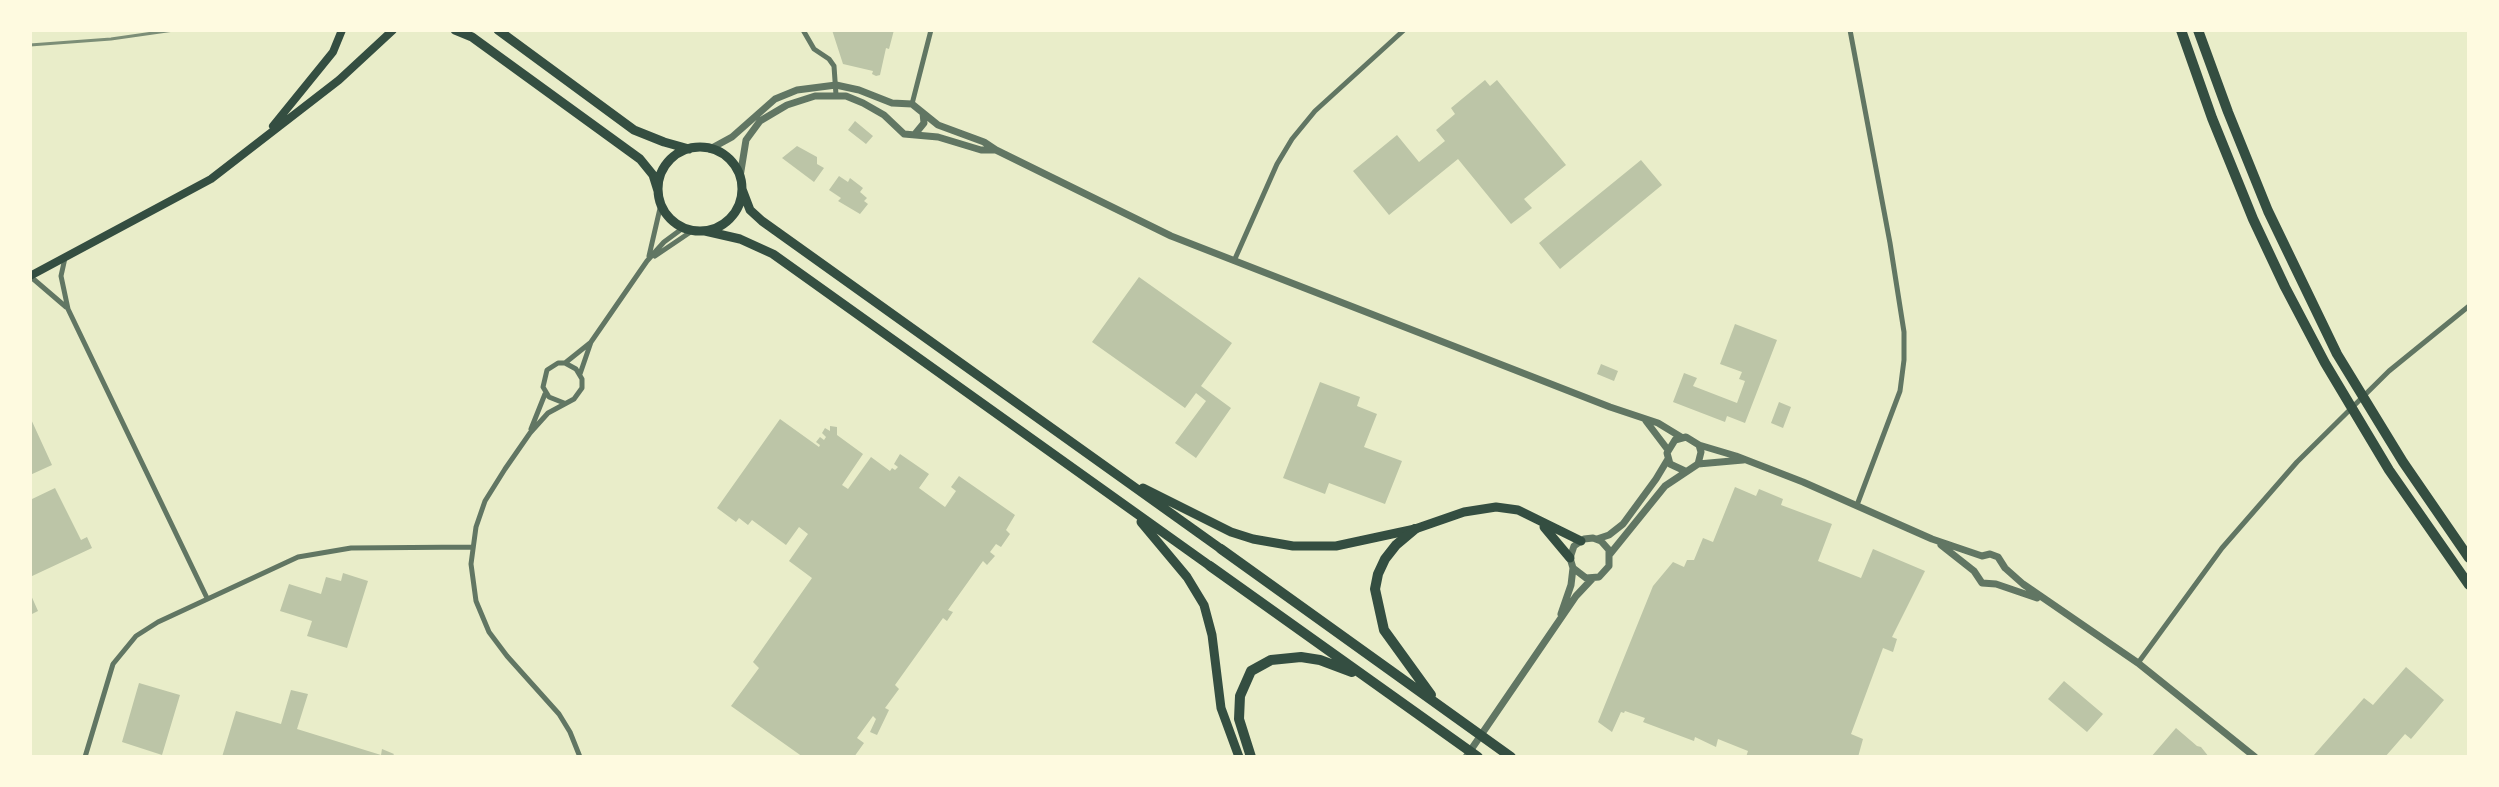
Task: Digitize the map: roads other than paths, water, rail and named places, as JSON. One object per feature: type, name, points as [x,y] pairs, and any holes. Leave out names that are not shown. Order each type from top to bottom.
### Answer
[{"type":"highway","points":[[455,30],[472,37],[640,159],[649,167],[661,204],[670,219],[687,229],[740,239],[773,254],[1478,757]]},
{"type":"highway","points":[[498,30],[634,130],[689,149],[710,149],[732,162],[750,210],[762,221],[1511,757]]},
{"type":"highway","points":[[2181,30],[2253,219],[2292,300],[2325,363],[2389,470],[2469,585]]},
{"type":"highway","points":[[2198,30],[2268,211],[2337,354],[2403,462],[2469,558]]},
{"type":"highway","points":[[658,191],[664,168],[675,156],[689,149]]},
{"type":"highway","points":[[705,231],[721,225],[734,214],[742,189]]},
{"type":"highway","points":[[1115,474],[1193,514],[1253,539],[1293,546],[1336,546],[1415,529],[1464,512],[1496,507],[1518,510],[1581,541]]},
{"type":"highway","points":[[1128,507],[1187,577],[1204,605],[1212,635],[1221,708],[1239,757]]},
{"type":"highway","points":[[1539,522],[1571,563]]},
{"type":"highway","points":[[1415,529],[1385,559],[1375,589],[1377,604],[1384,630],[1440,706]]},
{"type":"highway","points":[[1251,757],[1242,735],[1239,708],[1244,681],[1259,665],[1301,657],[1320,660],[1366,678]]},
{"type":"main road","points":[[264,137],[333,52],[342,30]]},
{"type":"main road","points":[[30,276],[211,179],[339,80],[393,30]]},
{"type":"street","points":[[803,30],[814,49],[832,62],[836,95]]},
{"type":"street","points":[[912,104],[931,30]]},
{"type":"street","points":[[1234,261],[1277,164],[1292,139],[1315,111],[1404,30]]},
{"type":"street","points":[[1850,30],[1904,332],[1900,391],[1857,505]]},
{"type":"street","points":[[710,149],[732,137],[767,105],[786,94],[809,87],[836,85],[901,106],[912,104],[938,125],[984,142],[1171,236],[1669,428],[1699,445],[1746,460],[1932,539],[1982,556]]},
{"type":"street","points":[[740,177],[746,140],[760,121],[775,111],[815,96],[836,95],[863,103],[904,134],[938,137],[981,150],[996,150]]},
{"type":"street","points":[[894,124],[894,114],[901,106]]},
{"type":"street","points":[[915,134],[924,123],[923,113]]},
{"type":"street","points":[[647,261],[661,204]]},
{"type":"street","points":[[580,757],[559,714],[489,632],[476,601],[472,547],[485,501],[530,433],[548,413],[574,399],[580,392],[580,374],[591,342],[647,261],[664,242],[687,229]]},
{"type":"street","points":[[65,258],[62,284],[68,309],[207,598]]},
{"type":"street","points":[[30,276],[68,309]]},
{"type":"street","points":[[2138,663],[2222,548],[2272,489],[2389,371],[2469,306]]},
{"type":"street","points":[[565,363],[591,342]]},
{"type":"street","points":[[530,433],[545,393],[543,381],[547,370],[558,363],[565,363],[580,374]]},
{"type":"street","points":[[545,393],[553,400],[564,403]]},
{"type":"street","points":[[1644,420],[1674,468],[1685,471]]},
{"type":"street","points":[[1558,623],[1571,585],[1572,550],[1581,541],[1609,535],[1623,524],[1656,479],[1675,440],[1681,437]]},
{"type":"street","points":[[1698,464],[1699,445]]},
{"type":"street","points":[[1466,757],[1558,623],[1592,579],[1606,572],[1610,554],[1654,498],[1685,471],[1698,464],[1746,460]]},
{"type":"street","points":[[1597,539],[1607,546],[1610,554]]},
{"type":"street","points":[[1932,539],[1974,571],[1982,583],[1996,584],[2050,604]]},
{"type":"street","points":[[85,757],[113,664],[125,646],[158,622],[298,557],[325,551],[472,547]]},
{"type":"street","points":[[1974,571],[1976,562],[1982,556],[1990,554],[1998,557],[2005,568],[2050,604],[2138,663],[2255,757]]},
{"type":"street","points":[[1571,563],[1581,576],[1592,579]]},
{"type":"street","points":[[1996,584],[2003,577],[2005,568]]},
{"type":"railway","points":[[30,45],[111,39],[174,30]]}]
